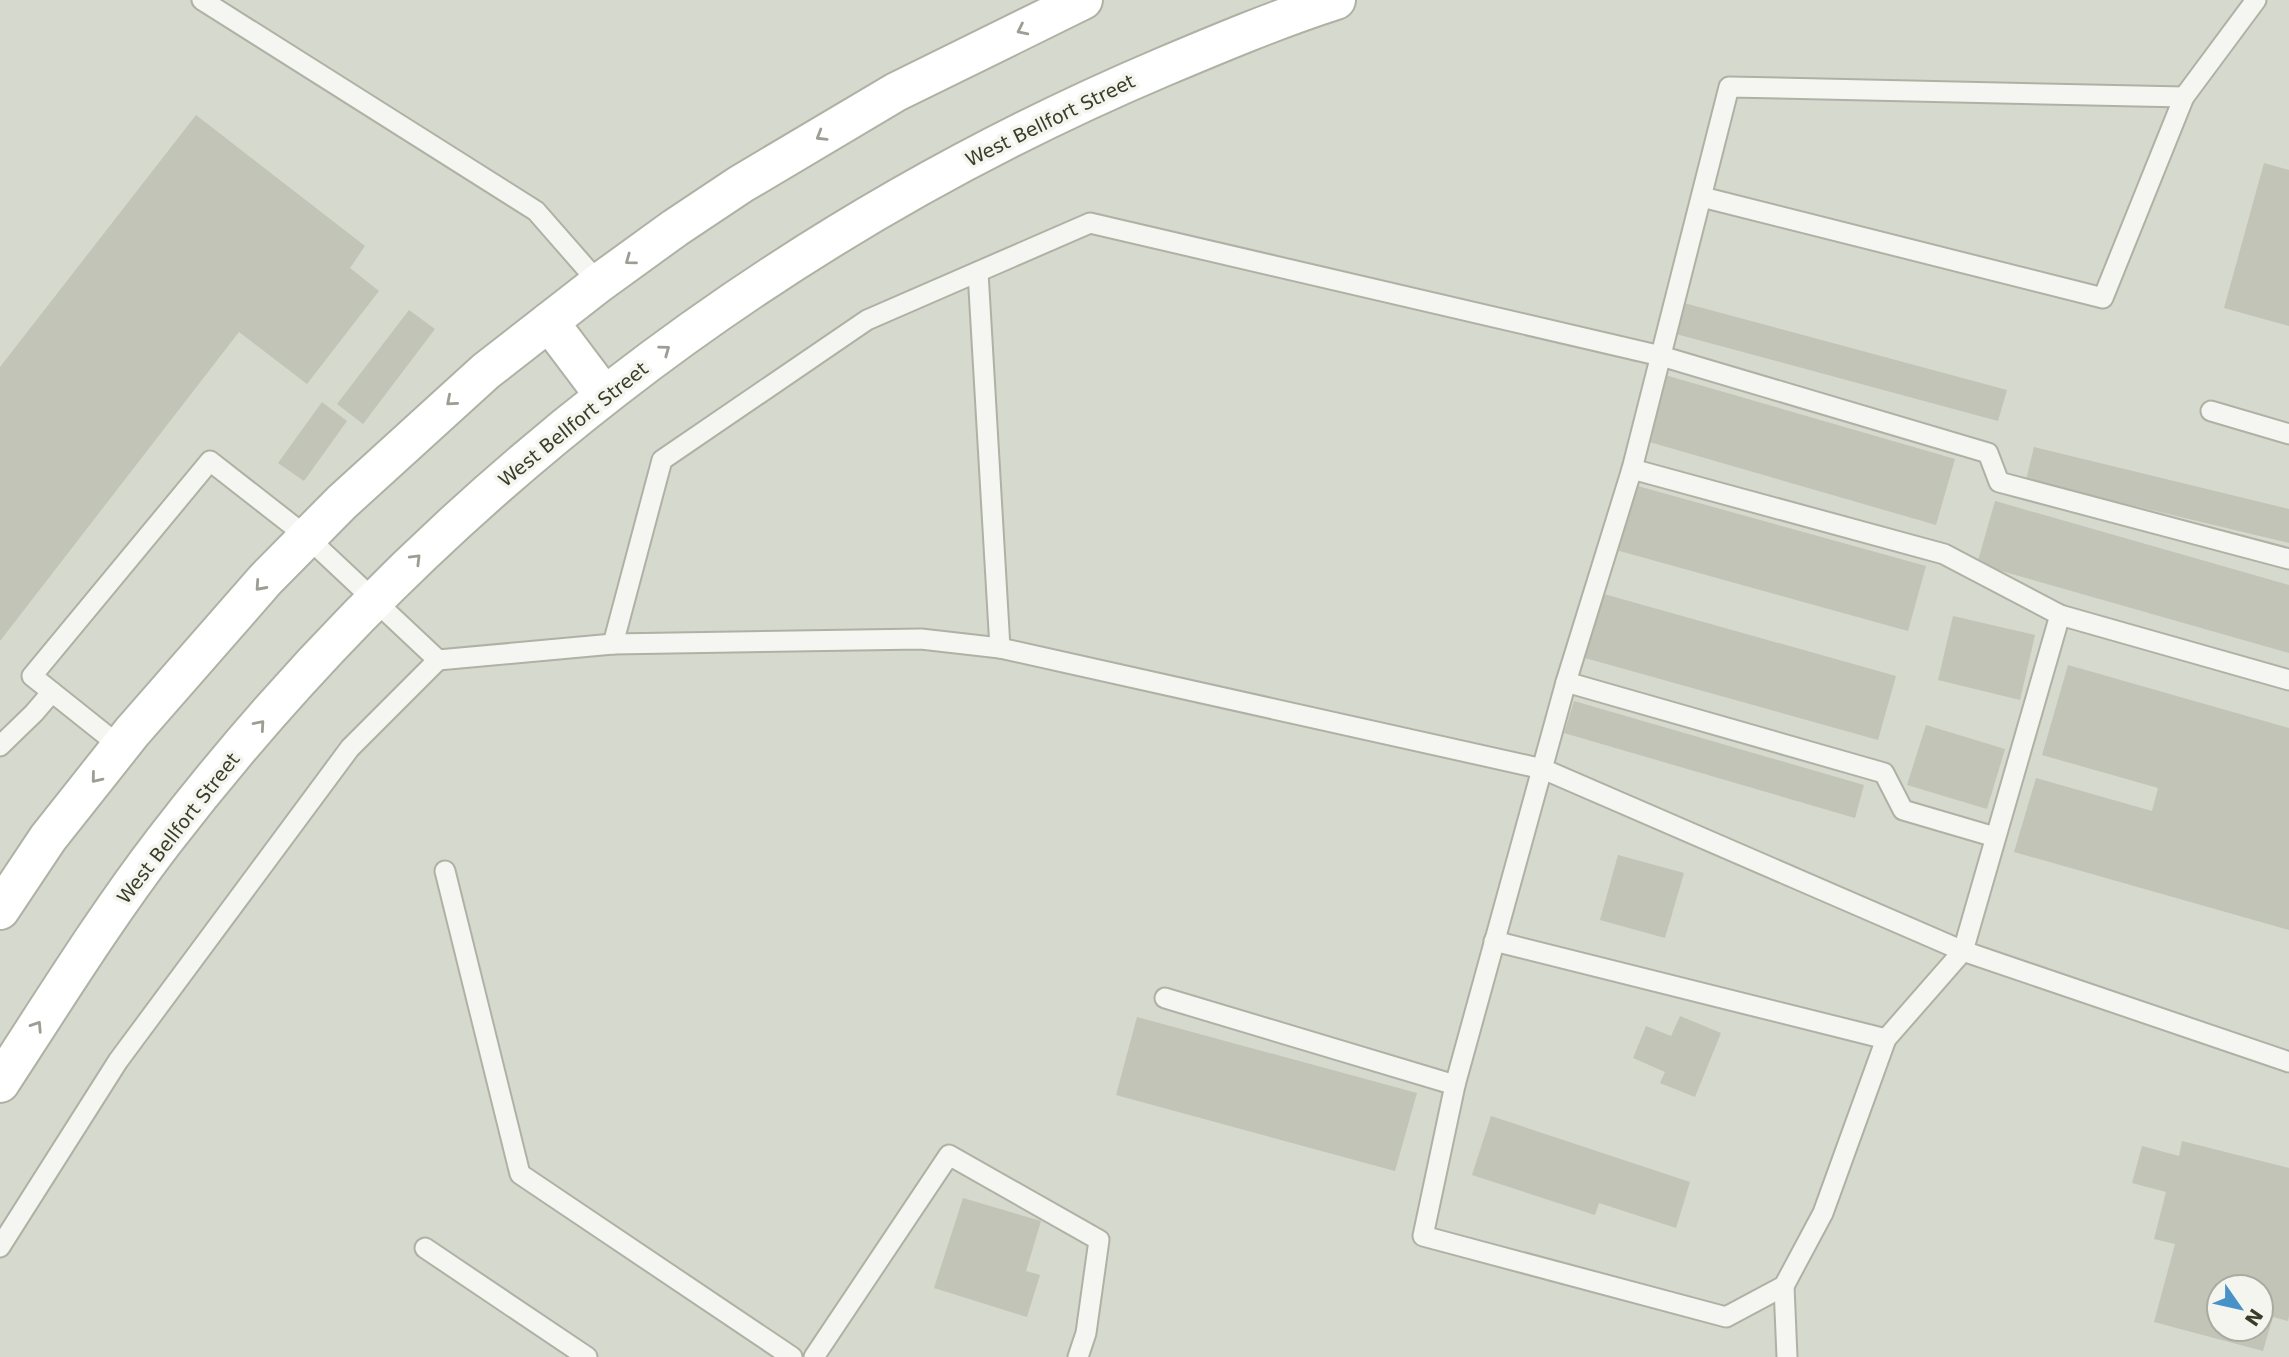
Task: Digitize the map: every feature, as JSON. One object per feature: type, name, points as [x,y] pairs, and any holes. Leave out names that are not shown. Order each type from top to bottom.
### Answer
[{"type":"main road","points":[[0,910],[48,838],[121,747],[306,536],[486,370],[599,283],[686,221],[826,133],[896,92],[1083,0]]},
{"type":"main road","name":"West Bellfort Street","points":[[0,1083],[108,919],[163,843],[270,714],[375,599],[438,537],[604,395],[768,279],[957,164],[1107,91],[1212,47],[1336,0]]},
{"type":"main road","points":[[550,322],[604,395]]},
{"type":"lane","points":[[202,0],[536,211],[599,283]]},
{"type":"lane","points":[[1702,197],[2103,298],[2184,97],[2256,0]]},
{"type":"lane","points":[[1784,1286],[1726,1317],[1423,1236],[1455,1085],[1566,682],[1632,469],[1729,87],[2184,97]]},
{"type":"lane","points":[[613,644],[662,460],[867,320],[1090,223],[1661,356],[1988,453],[1999,482],[2289,559]]},
{"type":"lane","points":[[978,272],[1000,648]]},
{"type":"lane","points":[[2210,411],[2289,434]]},
{"type":"lane","points":[[121,747],[32,676],[210,461],[306,536],[438,660]]},
{"type":"lane","points":[[1632,469],[1944,554],[2060,615],[2289,680]]},
{"type":"lane","points":[[1787,1357],[1784,1286],[1823,1213],[1886,1039],[1963,951],[2060,615]]},
{"type":"lane","points":[[0,1247],[118,1061],[325,781],[350,748],[438,660],[613,644],[921,639],[1000,648],[1543,769],[1963,951],[2289,1062]]},
{"type":"lane","points":[[1566,682],[1884,773],[1903,810],[1994,837]]},
{"type":"lane","points":[[0,746],[52,692]]},
{"type":"lane","points":[[445,871],[520,1174],[792,1357]]},
{"type":"lane","points":[[1494,941],[1886,1039]]},
{"type":"lane","points":[[1165,998],[1455,1085]]},
{"type":"lane","points":[[814,1357],[949,1155],[1099,1240],[1086,1334],[1078,1357]]},
{"type":"lane","points":[[425,1248],[587,1357]]},
{"type":"shaded area","points":[[0,0],[2289,0],[2289,1357],[0,1357]]},
{"type":"building","points":[[196,115],[365,246],[350,268],[379,291],[307,384],[239,332],[0,641],[0,367]]},
{"type":"building","points":[[2264,163],[2289,170],[2289,326],[2224,308]]},
{"type":"building","points":[[1684,303],[2007,390],[1998,421],[1676,334]]},
{"type":"building","points":[[409,310],[435,329],[363,424],[337,404]]},
{"type":"building","points":[[1665,375],[1955,459],[1936,525],[1646,441]]},
{"type":"building","points":[[322,402],[347,421],[304,481],[278,463]]},
{"type":"building","points":[[2034,447],[2289,509],[2289,543],[2026,480]]},
{"type":"building","points":[[1634,485],[1926,566],[1908,631],[1616,550]]},
{"type":"building","points":[[1995,501],[2289,585],[2289,653],[1977,564]]},
{"type":"building","points":[[1604,594],[1896,676],[1878,740],[1585,658]]},
{"type":"building","points":[[1953,616],[2035,635],[2020,700],[1938,680]]},
{"type":"building","points":[[2068,665],[2289,728],[2289,930],[2014,852],[2036,778],[2152,811],[2158,788],[2042,755]]},
{"type":"building","points":[[1574,701],[1864,785],[1855,818],[1564,733]]},
{"type":"building","points":[[1926,725],[2005,749],[1987,809],[1907,785]]},
{"type":"building","points":[[1618,855],[1684,873],[1665,938],[1600,920]]},
{"type":"building","points":[[1680,1016],[1721,1033],[1695,1097],[1660,1083],[1665,1072],[1633,1058],[1646,1026],[1671,1036]]},
{"type":"building","points":[[1137,1017],[1417,1093],[1395,1171],[1116,1095]]},
{"type":"building","points":[[1491,1116],[1690,1182],[1676,1228],[1599,1203],[1595,1215],[1472,1175]]},
{"type":"building","points":[[2182,1141],[2289,1168],[2288,1321],[2275,1318],[2275,1273],[2205,1273],[2205,1336],[2154,1322],[2175,1244],[2154,1239],[2166,1192],[2132,1183],[2142,1146],[2179,1156]]},
{"type":"building","points":[[963,1198],[1041,1221],[1026,1271],[1040,1275],[1027,1317],[934,1288]]},
{"type":"building","points":[[2233,1343],[2265,1343],[2263,1351]]}]
